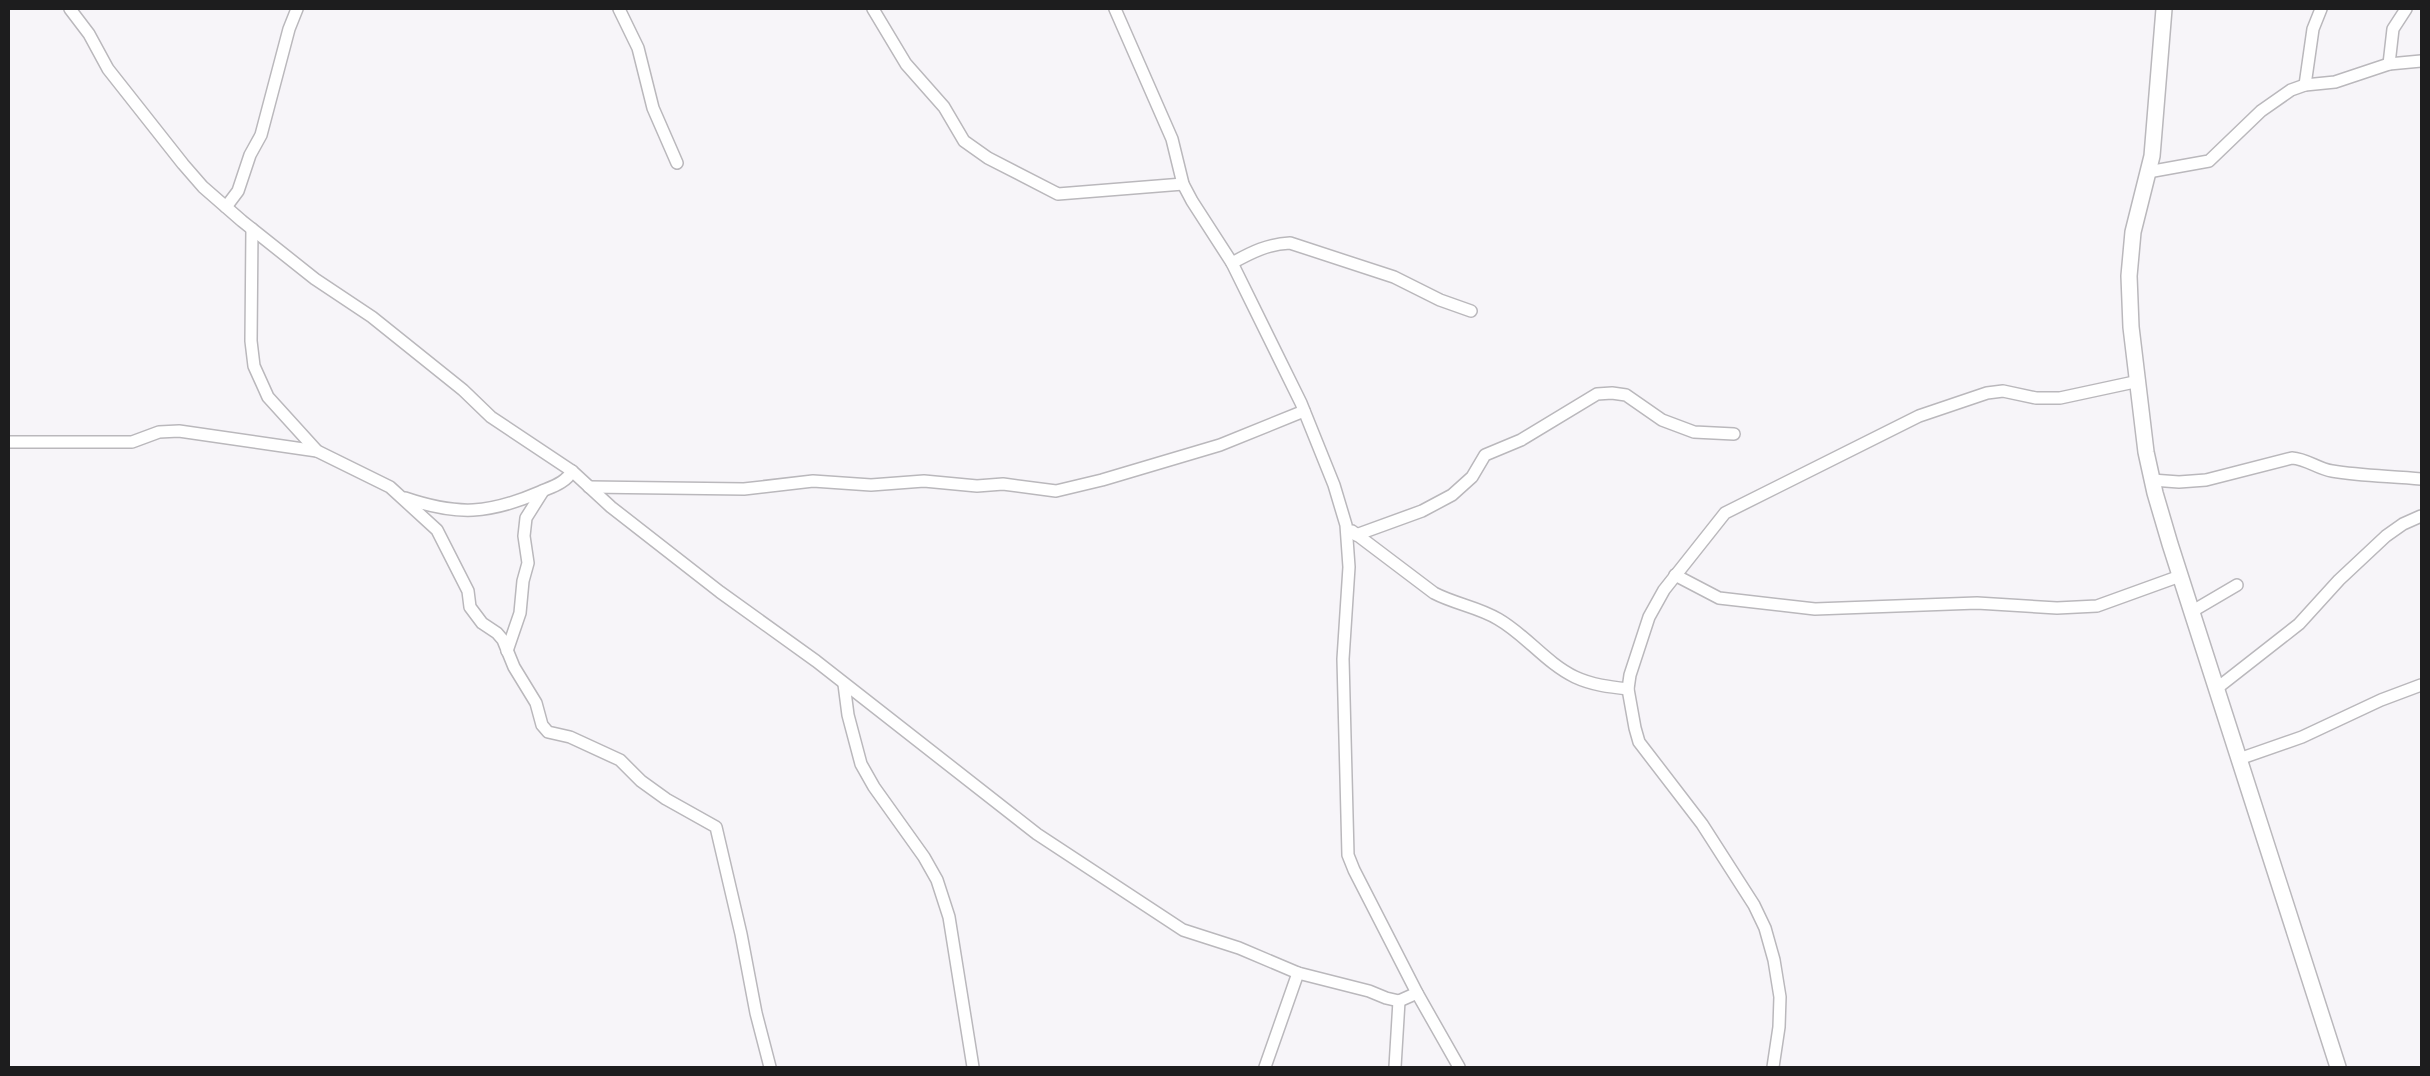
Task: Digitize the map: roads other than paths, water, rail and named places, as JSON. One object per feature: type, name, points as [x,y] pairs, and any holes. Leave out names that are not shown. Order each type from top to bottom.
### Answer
[{"type":"main road","points":[[2164,9],[2156,122],[2148,172],[2133,232],[2129,276],[2131,327],[2139,381],[2146,452],[2152,480],[2191,612],[2338,1067]]},
{"type":"street","points":[[70,9],[89,34],[108,69],[198,181],[226,207],[316,279],[372,317],[512,432],[572,471],[589,487],[720,592],[763,621],[1037,834],[1183,930],[1239,948],[1298,973],[1399,1001],[1416,993]]},
{"type":"street","points":[[226,207],[238,191],[250,155],[261,135],[289,29],[297,9]]},
{"type":"street","points":[[619,9],[638,48],[653,108],[677,163]]},
{"type":"street","points":[[873,9],[906,64],[944,107],[964,140],[981,154],[1058,194],[1184,184]]},
{"type":"street","points":[[1114,9],[1172,139],[1184,184],[1192,201],[1232,263],[1304,411],[1334,485],[1346,526],[1349,567],[1343,659],[1348,855],[1416,993],[1459,1067]]},
{"type":"street","points":[[2305,85],[2313,29],[2321,9]]},
{"type":"street","points":[[2389,64],[2393,29],[2406,9]]},
{"type":"street","points":[[2148,172],[2209,161],[2261,111],[2291,90],[2305,85],[2335,82],[2389,64],[2421,61]]},
{"type":"street","points":[[252,229],[251,341],[254,366],[268,397],[317,451],[379,481],[403,497],[438,530],[468,591],[470,607],[482,623],[501,637],[514,667],[536,702],[542,725],[548,732],[570,736],[620,760],[642,781],[666,799],[716,828],[749,969],[756,1013],[770,1067]]},
{"type":"street","points":[[1232,263],[1256,250],[1276,243],[1290,243],[1394,277],[1440,300],[1471,311]]},
{"type":"street","points":[[1773,1067],[1779,1027],[1780,997],[1774,960],[1764,928],[1754,905],[1702,824],[1640,742],[1635,728],[1628,689],[1630,675],[1649,617],[1674,575],[1725,513],[1919,416],[1987,393],[2003,391],[2036,398],[2060,398],[2139,381]]},
{"type":"street","points":[[1356,535],[1422,511],[1452,495],[1472,477],[1485,454],[1521,440],[1597,394],[1612,393],[1626,396],[1662,420],[1694,432],[1734,434]]},
{"type":"street","points":[[589,487],[744,489],[813,481],[871,486],[924,482],[977,486],[1003,484],[1056,491],[1102,480],[1220,445],[1304,411]]},
{"type":"street","points":[[9,442],[132,442],[159,432],[179,431],[317,451]]},
{"type":"street","points":[[2152,480],[2179,482],[2206,480],[2292,458],[2300,458],[2329,470],[2346,474],[2421,479]]},
{"type":"street","points":[[403,497],[430,505],[466,511],[502,507],[562,482],[569,477],[572,471]]},
{"type":"street","points":[[508,651],[520,613],[523,580],[528,564],[524,536],[526,518],[544,490]]},
{"type":"street","points":[[2216,689],[2299,624],[2339,580],[2386,536],[2403,524],[2421,516]]},
{"type":"street","points":[[1346,526],[1434,593],[1447,600],[1481,610],[1506,624],[1554,664],[1575,677],[1594,684],[1628,689]]},
{"type":"street","points":[[1674,575],[1719,598],[1815,609],[1977,603],[2057,608],[2097,606],[2180,576]]},
{"type":"street","points":[[2191,612],[2237,585]]},
{"type":"street","points":[[844,684],[848,715],[862,764],[874,787],[924,856],[937,880],[949,917],[973,1067]]},
{"type":"street","points":[[2239,759],[2302,737],[2380,700],[2421,685]]},
{"type":"street","points":[[1266,1067],[1298,973]]},
{"type":"street","points":[[1395,1067],[1399,1001]]}]
